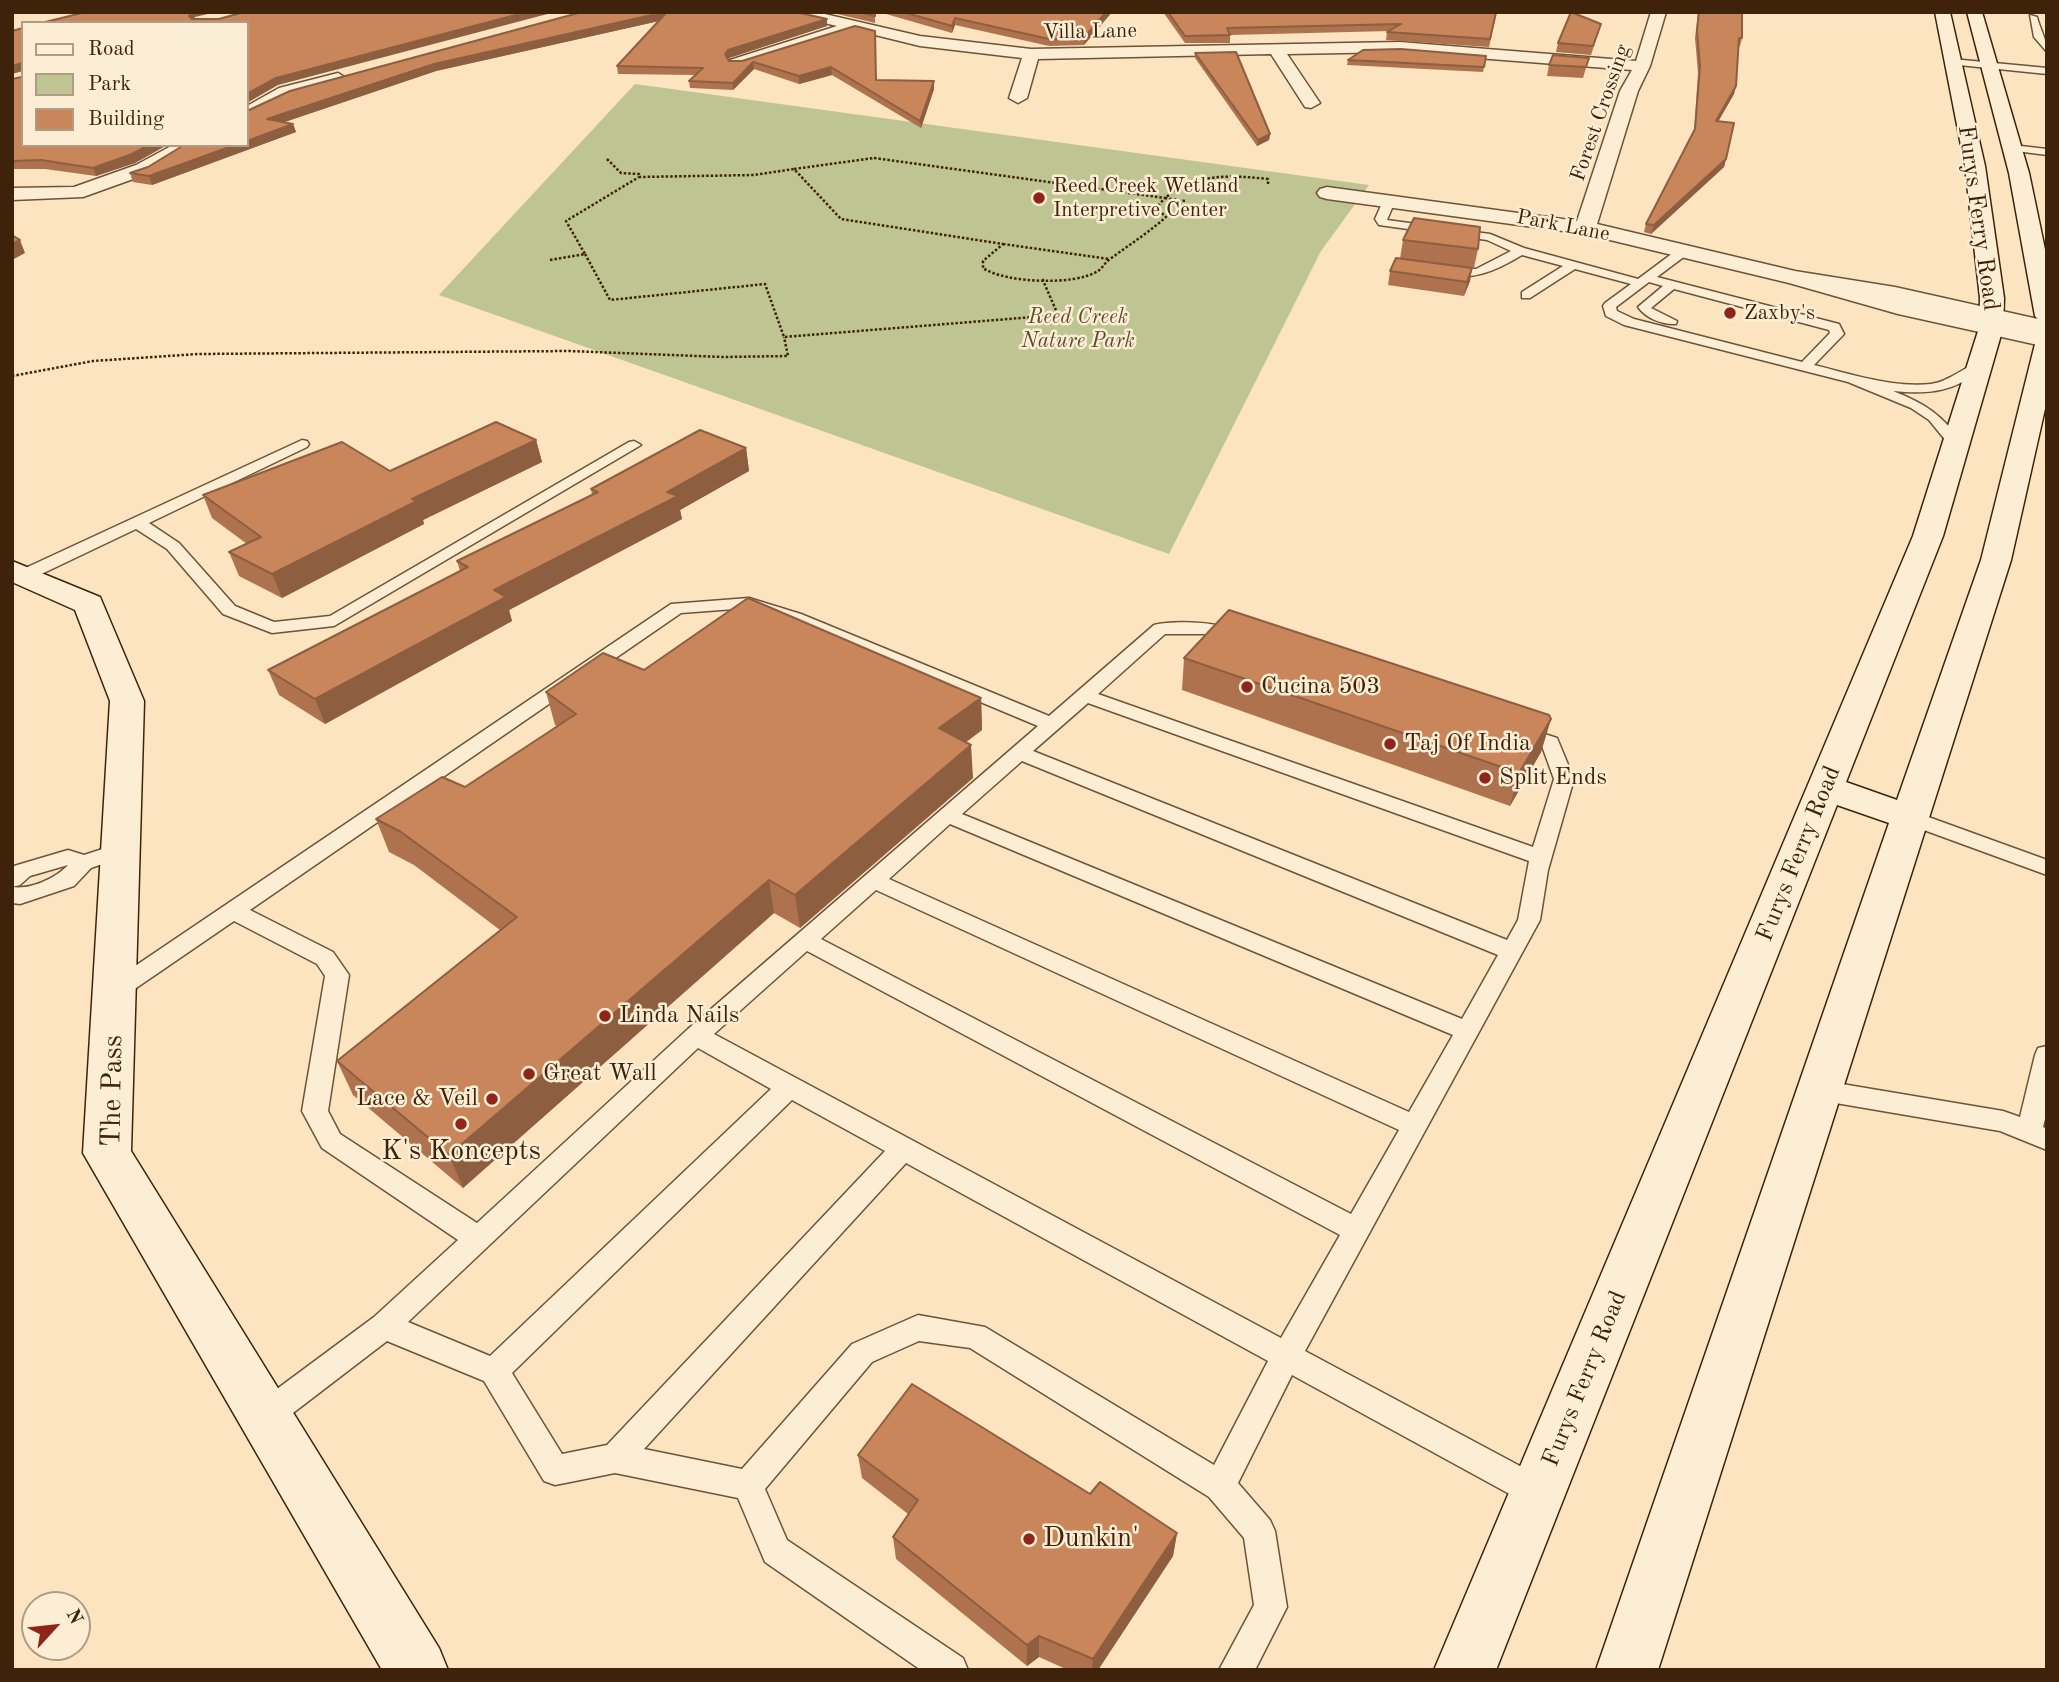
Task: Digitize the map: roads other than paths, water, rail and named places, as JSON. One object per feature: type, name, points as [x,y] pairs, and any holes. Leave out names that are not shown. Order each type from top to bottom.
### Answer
[{"type":"main road","name":"Villa Lane","points":[[795,12],[920,41],[1031,54],[1440,48],[1642,66]]},
{"type":"main road","name":"Forest Crossing","points":[[1585,228],[1629,91],[1642,66],[1659,12]]},
{"type":"main road","name":"Furys Ferry Road","points":[[1942,12],[2012,148],[2046,302]]},
{"type":"main road","name":"Furys Ferry Road","points":[[1465,1670],[1928,536],[1992,321],[1975,166],[1970,64],[1974,12]]},
{"type":"main road","points":[[736,63],[855,26]]},
{"type":"main road","points":[[1276,49],[1311,103]]},
{"type":"main road","points":[[1018,98],[1031,54]]},
{"type":"main road","points":[[248,112],[285,92],[350,75]]},
{"type":"main road","points":[[12,194],[76,193],[143,169],[183,147]]},
{"type":"main road","name":"Park Lane","points":[[1327,193],[1585,228],[1795,278],[1895,294],[1992,321]]},
{"type":"main road","points":[[1992,321],[2047,328]]},
{"type":"main road","points":[[1627,1670],[1996,560],[2047,342],[1992,321]]},
{"type":"main road","name":"The Pass","points":[[19,573],[89,604],[127,701],[102,856],[115,991],[107,1153],[417,1670]]},
{"type":"main road","points":[[1825,788],[1909,817]]},
{"type":"lane","points":[[2032,15],[2047,23]]},
{"type":"lane","points":[[2032,15],[2038,37],[2047,49]]},
{"type":"lane","points":[[1970,64],[2047,71]]},
{"type":"lane","points":[[2012,148],[2047,152]]},
{"type":"lane","points":[[1389,201],[1381,219],[1383,223],[1490,237],[1520,251],[1573,265],[1673,284],[1834,327],[1837,334],[1809,362]]},
{"type":"lane","points":[[1436,271],[1463,275],[1485,273],[1520,251]]},
{"type":"lane","points":[[1681,253],[1609,306],[1611,313],[1629,322],[1809,362]]},
{"type":"lane","points":[[1526,295],[1573,265]]},
{"type":"lane","points":[[1673,284],[1644,307],[1649,313],[1809,362],[1916,405],[1934,416],[1956,444]]},
{"type":"lane","points":[[1853,379],[1902,388],[1936,387],[1957,382],[1980,365]]},
{"type":"lane","points":[[19,573],[137,522],[302,444]]},
{"type":"lane","points":[[137,522],[173,546],[229,610],[272,628],[334,621],[634,445]]},
{"type":"lane","points":[[115,991],[677,608],[749,603],[795,618],[1050,724]]},
{"type":"lane","points":[[265,1416],[384,1325],[696,1036],[1160,629],[1213,629],[1252,642]]},
{"type":"lane","points":[[1084,695],[1541,857]]},
{"type":"lane","points":[[1220,1486],[1287,1355],[1529,920],[1541,857],[1564,779],[1550,742],[1498,724]]},
{"type":"lane","points":[[1019,752],[1512,950]]},
{"type":"lane","points":[[947,815],[1467,1031]]},
{"type":"lane","points":[[1909,817],[2047,868]]},
{"type":"lane","points":[[12,880],[22,871],[68,857],[102,856]]},
{"type":"lane","points":[[12,895],[20,897],[66,881],[102,856]]},
{"type":"lane","points":[[873,880],[1414,1126]]},
{"type":"lane","points":[[232,911],[326,958],[337,975],[315,1111],[331,1141],[478,1238]]},
{"type":"lane","points":[[805,940],[1356,1230]]},
{"type":"lane","points":[[696,1036],[1539,1493]]},
{"type":"lane","points":[[1818,1090],[2003,1121],[2038,1136],[2047,1055]]},
{"type":"lane","points":[[494,1371],[789,1087]]},
{"type":"lane","points":[[615,1458],[904,1148]]},
{"type":"lane","points":[[384,1325],[494,1371],[555,1470],[615,1458],[748,1485]]},
{"type":"lane","points":[[748,1485],[862,1353],[918,1328],[975,1336],[1220,1486],[1259,1531],[1271,1607],[1236,1670]]},
{"type":"lane","points":[[748,1485],[776,1551],[951,1670]]},
{"type":"place","name":"Reed Creek Wetland Interpretive Center","points":[[1039,198]]},
{"type":"place","name":"Zaxby's","points":[[1730,313]]},
{"type":"place","name":"Cucina 503","points":[[1247,687]]},
{"type":"place","name":"Taj Of India","points":[[1390,744]]},
{"type":"place","name":"Split Ends","points":[[1485,778]]},
{"type":"place","name":"Linda Nails","points":[[605,1016]]},
{"type":"place","name":"Great Wall","points":[[529,1074]]},
{"type":"place","name":"Lace & Veil","points":[[492,1099]]},
{"type":"place","name":"K's Koncepts","points":[[461,1124]]},
{"type":"place","name":"Dunkin'","points":[[1029,1539]]},
{"type":"park label","name":"Reed Creek Nature Park","points":[[1078,329]]}]
